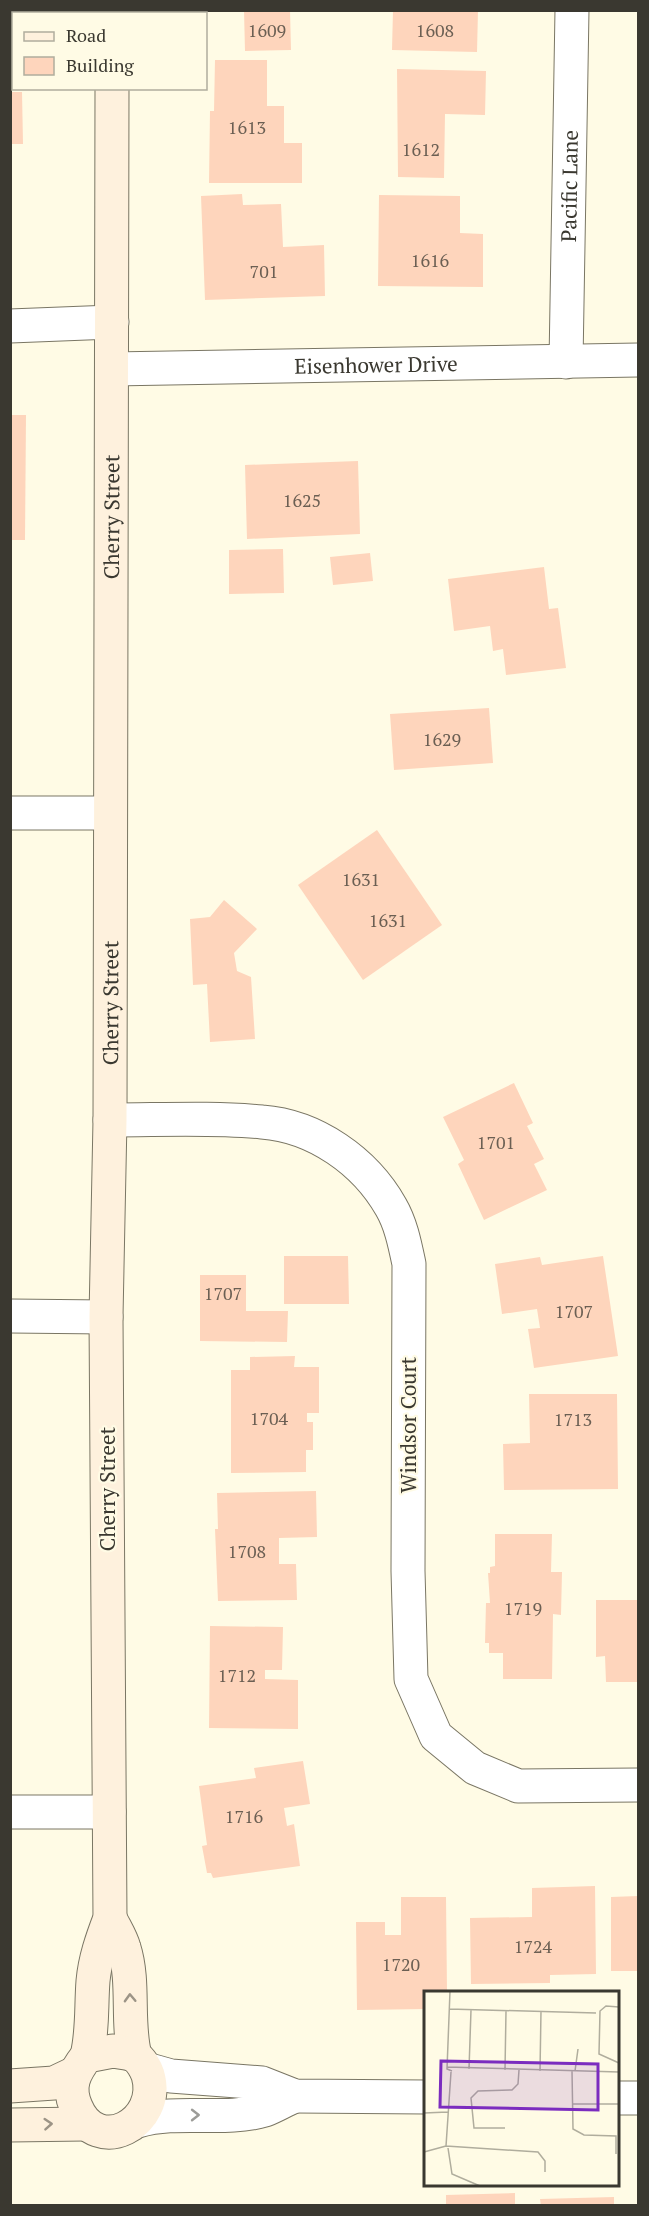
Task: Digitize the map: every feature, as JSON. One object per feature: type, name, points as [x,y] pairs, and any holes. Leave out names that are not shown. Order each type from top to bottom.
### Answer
[{"type":"main road","name":"Cherry Street","points":[[80,2065],[91,2037],[93,1980],[98,1951],[110,1918],[106,1317],[110,1120],[112,90]]},
{"type":"main road","name":"Cherry Street","points":[[110,1918],[124,1947],[130,1981],[131,2042],[141,2063]]},
{"type":"main road","points":[[10,2086],[54,2083],[80,2065],[113,2050],[141,2063],[151,2086],[148,2105],[138,2121],[127,2128],[109,2132],[95,2130],[85,2124],[10,2125]]},
{"type":"main road","points":[[80,2065],[73,2100],[85,2124]]},
{"type":"street","name":"Pacific Lane","points":[[566,362],[572,10]]},
{"type":"street","points":[[10,326],[112,322]]},
{"type":"street","name":"Eisenhower Drive","points":[[112,369],[639,360]]},
{"type":"street","points":[[10,813],[110,813]]},
{"type":"street","name":"Windsor Court","points":[[110,1120],[263,1122],[296,1129],[326,1142],[350,1158],[374,1181],[393,1209],[404,1237],[409,1264],[408,1571],[411,1679],[436,1736],[475,1768],[518,1785],[639,1785]]},
{"type":"street","points":[[10,1316],[106,1317]]},
{"type":"street","points":[[10,1812],[109,1812]]},
{"type":"street","points":[[141,2063],[171,2076],[262,2083],[295,2096],[424,2097]]},
{"type":"street","points":[[138,2121],[168,2115],[221,2115],[264,2110],[295,2096]]},
{"type":"street","points":[[619,2098],[639,2098]]},
{"type":"building","points":[[244,10],[290,10],[291,50],[245,51]]},
{"type":"building","points":[[393,10],[478,10],[477,52],[392,50]]},
{"type":"building","points":[[215,60],[267,60],[267,106],[284,106],[284,143],[302,143],[302,183],[209,183],[210,111],[214,111]]},
{"type":"building","points":[[397,69],[486,71],[485,115],[445,114],[444,178],[398,177]]},
{"type":"building","points":[[10,92],[22,92],[23,144],[10,144]]},
{"type":"building","points":[[242,194],[243,205],[281,204],[283,247],[324,245],[325,296],[205,300],[201,196]]},
{"type":"building","points":[[379,195],[460,196],[460,233],[483,234],[483,287],[378,286]]},
{"type":"building","points":[[10,415],[26,415],[25,540],[10,540]]},
{"type":"building","points":[[358,461],[360,534],[247,539],[245,465]]},
{"type":"building","points":[[283,549],[284,593],[229,594],[229,550]]},
{"type":"building","points":[[370,553],[373,581],[333,585],[330,557]]},
{"type":"building","points":[[544,567],[549,609],[558,608],[566,668],[506,675],[503,649],[493,651],[490,626],[454,631],[448,579]]},
{"type":"building","points":[[489,708],[493,763],[394,770],[390,714]]},
{"type":"building","points":[[377,830],[442,925],[363,980],[298,885]]},
{"type":"building","points":[[224,900],[257,929],[234,953],[237,971],[251,977],[255,1039],[210,1042],[207,984],[193,985],[190,919],[210,917]]},
{"type":"building","points":[[514,1083],[533,1123],[527,1126],[544,1159],[534,1164],[547,1190],[484,1220],[458,1164],[464,1160],[443,1117]]},
{"type":"building","points":[[284,1256],[348,1256],[349,1304],[284,1304]]},
{"type":"building","points":[[603,1256],[618,1356],[534,1368],[528,1329],[540,1328],[537,1309],[502,1314],[495,1264],[540,1257],[542,1265]]},
{"type":"building","points":[[200,1275],[246,1275],[246,1311],[288,1311],[287,1342],[200,1341]]},
{"type":"building","points":[[295,1356],[294,1367],[319,1367],[319,1413],[307,1413],[307,1422],[313,1422],[313,1450],[306,1450],[306,1472],[231,1473],[231,1370],[250,1370],[250,1357]]},
{"type":"building","points":[[529,1394],[617,1394],[618,1489],[504,1490],[503,1444],[530,1443]]},
{"type":"building","points":[[316,1491],[317,1537],[279,1538],[279,1564],[296,1564],[297,1600],[218,1601],[215,1529],[218,1529],[217,1493]]},
{"type":"building","points":[[495,1534],[552,1534],[551,1572],[562,1572],[561,1615],[553,1614],[552,1679],[503,1679],[503,1653],[489,1653],[489,1643],[485,1643],[486,1603],[490,1603],[488,1573],[490,1573],[490,1567],[495,1566]]},
{"type":"building","points":[[596,1600],[638,1600],[638,1682],[606,1682],[605,1656],[596,1657]]},
{"type":"building","points":[[210,1626],[283,1627],[282,1670],[265,1670],[265,1679],[298,1680],[298,1729],[209,1728]]},
{"type":"building","points":[[303,1761],[310,1804],[284,1808],[287,1826],[294,1824],[300,1866],[213,1878],[211,1873],[207,1873],[202,1846],[207,1845],[199,1786],[256,1778],[254,1768]]},
{"type":"building","points":[[595,1886],[596,1974],[550,1975],[550,1983],[471,1984],[470,1918],[532,1917],[532,1888]]},
{"type":"building","points":[[638,1896],[638,1971],[611,1971],[611,1897]]},
{"type":"building","points":[[401,1897],[446,1897],[447,1991],[424,1991],[424,2009],[357,2010],[356,1922],[385,1922],[385,1935],[401,1935]]},
{"type":"building","points":[[515,2193],[515,2206],[446,2206],[446,2195]]},
{"type":"building","points":[[614,2197],[614,2206],[541,2206],[540,2199]]}]
